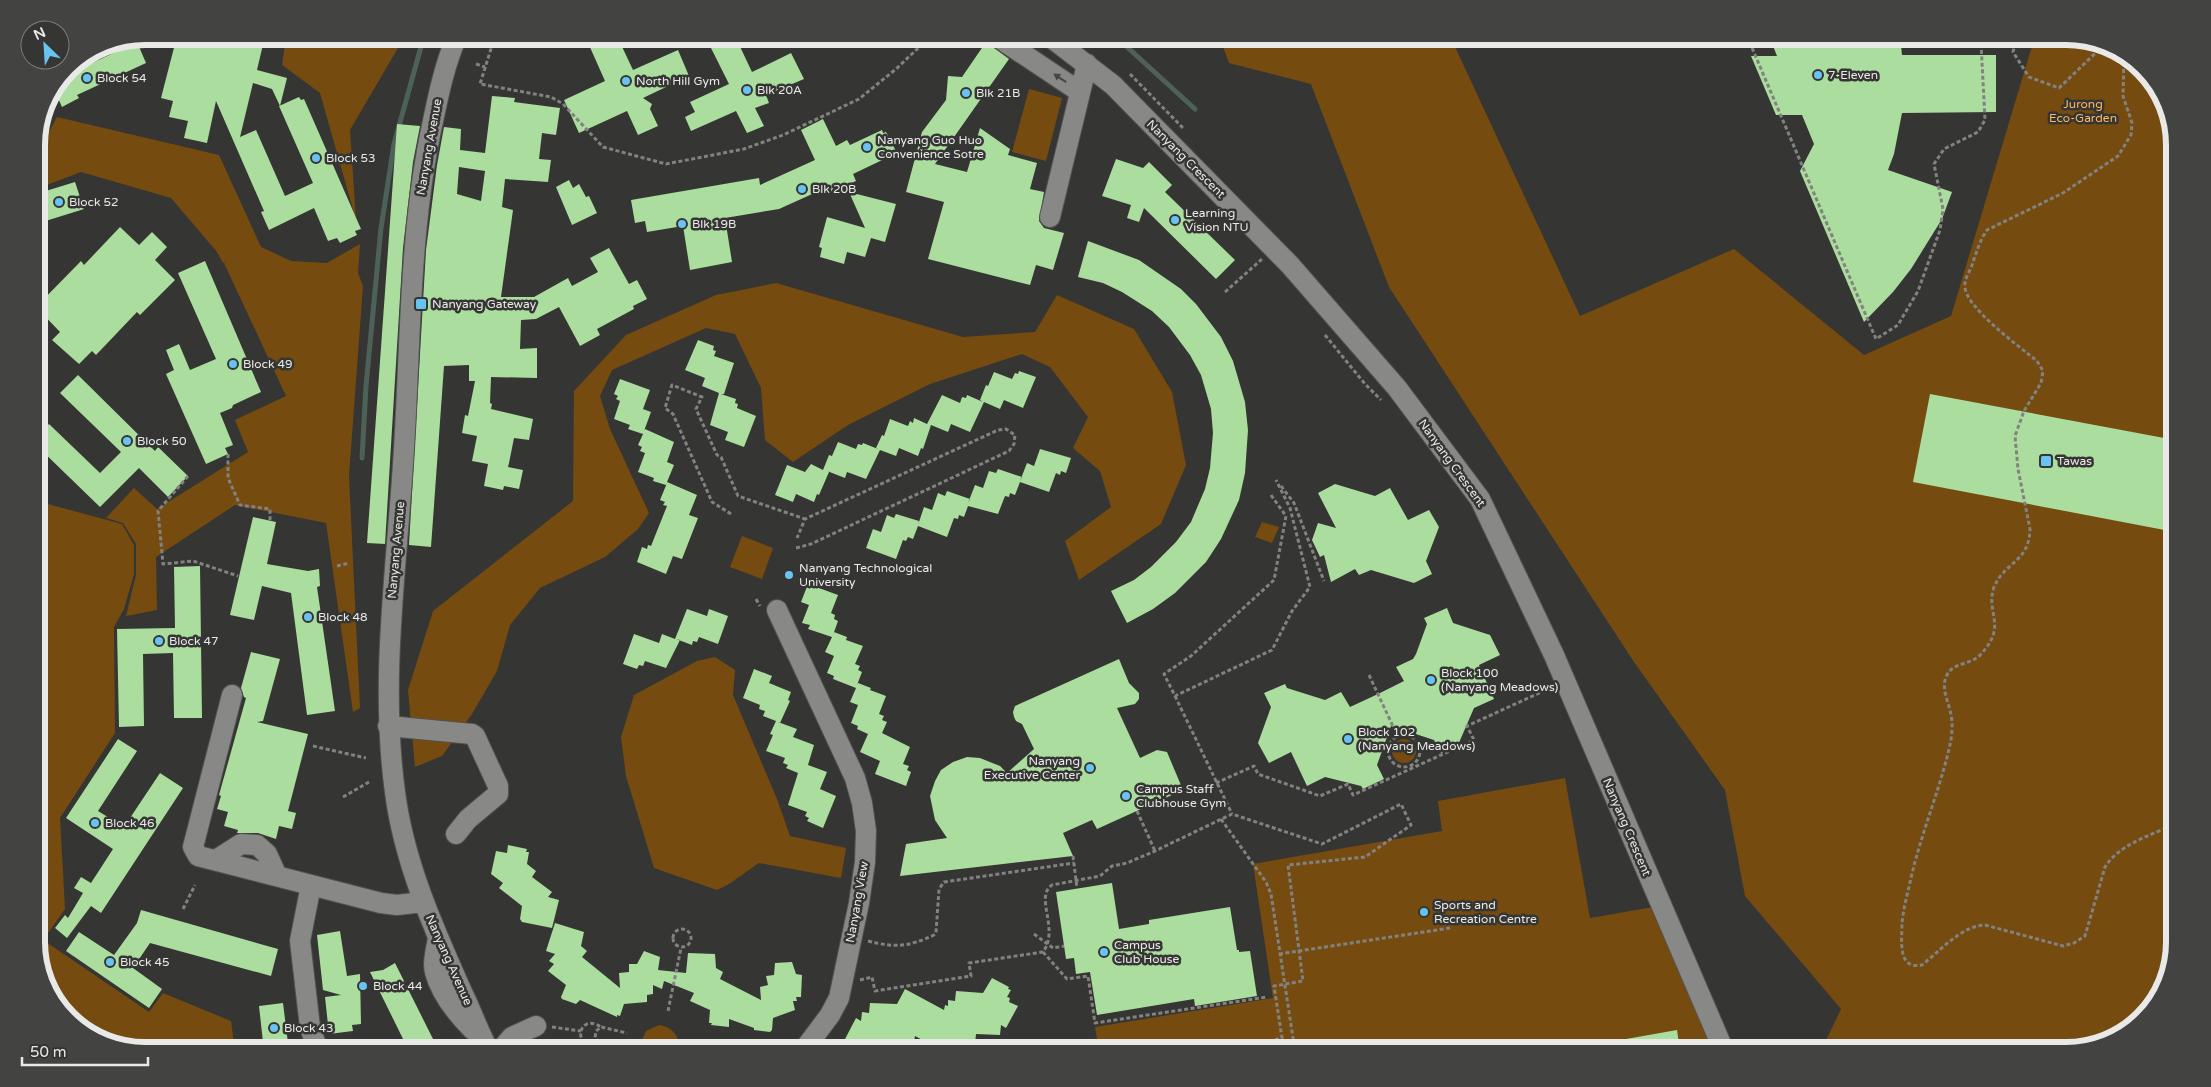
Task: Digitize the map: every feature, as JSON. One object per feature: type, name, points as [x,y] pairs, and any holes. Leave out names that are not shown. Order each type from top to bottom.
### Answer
[{"type":"street","name":"Nanyang Avenue","points":[[453,45],[448,56],[425,158],[411,298],[404,462],[392,596],[388,726],[395,793],[402,829],[423,902],[488,1042]]},
{"type":"street","points":[[1010,45],[1080,92]]},
{"type":"street","name":"Nanyang Crescent","points":[[1061,45],[1113,85],[1290,265],[1397,388],[1480,499],[1554,655],[1716,1042]]},
{"type":"street","points":[[1050,216],[1086,64]]},
{"type":"street","name":"Nanyang View","points":[[777,610],[855,778],[862,803],[866,831],[866,862],[838,998],[830,1015],[810,1042]]},
{"type":"street","points":[[232,695],[194,847],[198,856],[216,860],[241,844],[257,845],[266,854],[277,876],[381,903],[397,905],[423,902]]},
{"type":"street","points":[[388,726],[472,734],[476,738],[498,786],[498,794],[468,819],[456,834]]},
{"type":"street","points":[[311,885],[300,941],[310,1027],[315,1042]]},
{"type":"street","points":[[502,1042],[536,1026]]},
{"type":"path","points":[[492,45],[480,84],[551,97],[564,104],[603,147],[666,164],[744,149],[784,135],[859,99],[896,69],[921,45]]},
{"type":"path","points":[[1751,45],[1876,339],[1898,325],[1918,291],[1940,230],[1943,209],[1934,164],[1944,149],[1978,132],[1985,120],[1981,45]]},
{"type":"path","points":[[2015,45],[2013,52],[2029,77],[2059,88],[2099,50]]},
{"type":"path","points":[[2124,63],[2123,96],[2132,123],[2131,135],[2118,156],[2063,193],[1987,230],[1965,280],[1964,289],[1967,296],[1981,314],[2036,361],[2043,371],[2041,383],[2024,412],[2015,436],[2018,469],[2030,529],[2030,539],[2026,551],[1997,580],[1992,595],[1996,621],[1995,634],[1981,655],[1973,661],[1950,669],[1946,676],[1945,694],[1951,716],[1950,744],[1915,855],[1902,918],[1901,950],[1904,959],[1909,964],[1922,965],[1963,933],[1976,926],[1985,925],[2063,946],[2074,943],[2085,936],[2105,867],[2110,858],[2120,850],[2166,828]]},
{"type":"path","points":[[476,64],[486,68]]},
{"type":"path","points":[[1129,74],[1184,129]]},
{"type":"path","points":[[1257,251],[1268,265]]},
{"type":"path","points":[[1225,292],[1263,258]]},
{"type":"path","points":[[1322,332],[1365,384],[1385,404]]},
{"type":"path","points":[[731,514],[712,502],[673,414],[664,408],[672,385],[702,397],[696,409],[717,455],[722,457],[738,496],[805,519]]},
{"type":"path","points":[[796,538],[805,519],[998,430],[1006,429],[1015,435],[1014,444],[1009,451],[811,544],[796,548]]},
{"type":"path","points":[[228,454],[228,478],[240,505],[270,510],[270,521]]},
{"type":"path","points":[[188,476],[158,511],[163,564],[192,561],[238,576]]},
{"type":"path","points":[[1175,696],[1272,650],[1292,611],[1310,587],[1290,508],[1276,480],[1294,503],[1324,581]]},
{"type":"path","points":[[1232,814],[1164,674],[1191,656],[1274,580],[1286,516],[1271,495]]},
{"type":"path","points":[[337,566],[349,563]]},
{"type":"path","points":[[1369,675],[1398,736]]},
{"type":"path","points":[[1216,783],[1254,766],[1258,774],[1320,796],[1348,784],[1353,795],[1410,767],[1474,740],[1467,726],[1548,689],[1551,696]]},
{"type":"path","points":[[1398,736],[1408,736],[1419,745],[1418,760],[1410,767],[1400,767],[1389,757],[1388,748],[1398,736]]},
{"type":"path","points":[[313,746],[366,758]]},
{"type":"path","points":[[343,797],[370,782]]},
{"type":"path","points":[[853,984],[872,977],[874,991],[971,976],[970,963],[1043,952],[1049,944],[1050,932],[1044,895],[1047,889],[1052,886],[1100,876],[1112,866],[1127,863],[1155,851],[1232,814],[1322,844],[1401,804],[1411,824],[1365,858],[1288,865],[1298,952],[1304,981],[1274,986],[1282,1038],[1274,1040]]},
{"type":"path","points":[[1137,811],[1155,851]]},
{"type":"path","points":[[1221,819],[1266,882],[1272,894],[1292,1042]]},
{"type":"path","points":[[1073,856],[1077,888]]},
{"type":"path","points":[[865,941],[891,947],[902,946],[934,936],[936,933],[939,888],[944,882],[1074,863]]},
{"type":"path","points":[[183,909],[195,885]]},
{"type":"path","points":[[1279,954],[1450,928]]},
{"type":"path","points":[[683,929],[690,934],[692,939],[687,946],[681,948],[675,945],[673,939],[674,933],[683,929]]},
{"type":"path","points":[[1034,934],[1053,948],[1064,946]]},
{"type":"path","points":[[668,1011],[681,948]]},
{"type":"path","points":[[1043,952],[1067,979],[1088,976],[1095,1023],[1267,997]]},
{"type":"path","points":[[585,1042],[581,1037],[581,1031],[585,1026],[591,1024],[627,1033]]},
{"type":"path","points":[[536,1026],[581,1031]]},
{"type":"path","points":[[598,1042],[595,1038],[596,1031],[601,1028]]},
{"type":"green space","points":[[285,45],[400,45],[350,130],[356,220],[320,93],[282,65]]},
{"type":"green space","name":"Jurong Eco-Garden","points":[[1222,45],[1454,45],[1580,316],[1734,249],[1864,355],[1951,316],[2032,45],[2066,45],[2098,50],[2122,62],[2141,79],[2156,101],[2161,113],[2166,138],[2166,942],[2163,968],[2156,986],[2149,998],[2132,1017],[2110,1032],[2092,1039],[2079,1041],[1825,1042],[1841,1009],[1745,896],[1725,790],[1634,662],[1389,287],[1311,84],[1229,63]]},
{"type":"green space","points":[[1029,89],[1062,98],[1046,161],[1012,152]]},
{"type":"green space","points":[[57,117],[219,155],[261,247],[291,261],[327,263],[360,244],[358,273],[363,286],[349,476],[360,708],[353,712],[326,523],[235,505],[156,557],[157,610],[126,616],[136,575],[136,544],[123,523],[106,518],[134,488],[157,509],[248,452],[235,420],[286,396],[224,263],[227,261],[223,263],[217,252],[171,198],[81,172],[45,186],[45,139]]},
{"type":"green space","points":[[776,283],[963,337],[1035,332],[1057,295],[1134,329],[1172,392],[1186,465],[1161,524],[1079,580],[1065,541],[1111,507],[1100,471],[1073,448],[1088,417],[1050,367],[1022,354],[930,384],[848,425],[793,462],[765,440],[761,388],[735,334],[706,328],[612,370],[600,396],[610,429],[649,513],[638,529],[605,557],[540,588],[510,625],[497,671],[472,714],[442,756],[415,767],[408,690],[433,611],[573,501],[574,391],[626,335],[716,295]]},
{"type":"green space","points":[[45,503],[122,524],[134,545],[134,574],[124,609],[114,627],[115,733],[60,818],[65,909],[45,937]]},
{"type":"green space","points":[[1262,522],[1279,527],[1272,543],[1255,537]]},
{"type":"green space","points":[[742,536],[773,548],[762,579],[730,567]]},
{"type":"green space","points":[[715,657],[735,670],[733,695],[777,799],[790,836],[846,848],[841,878],[759,863],[717,890],[654,868],[626,776],[621,737],[634,695],[697,661]]},
{"type":"green space","points":[[1404,739],[1412,743],[1416,751],[1412,759],[1404,763],[1396,759],[1392,751],[1396,743]]},
{"type":"green space","name":"Sports and Recreation Centre","points":[[1565,778],[1590,918],[1659,906],[1718,1042],[1098,1042],[1095,1027],[1273,998],[1253,864],[1442,831],[1438,801]]},
{"type":"green space","points":[[45,941],[149,1012],[163,993],[231,1021],[234,1042],[145,1042],[119,1039],[101,1032],[79,1017],[62,998],[50,974]]},
{"type":"green space","points":[[659,1025],[664,1026],[672,1030],[678,1042],[641,1042],[646,1031]]},
{"type":"building","name":"Block 54","points":[[138,45],[146,63],[77,95],[79,98],[62,107],[57,97],[79,70],[127,47]]},
{"type":"building","points":[[175,45],[263,45],[257,70],[287,78],[280,105],[299,97],[301,100],[304,99],[361,229],[355,231],[357,235],[340,243],[337,238],[328,241],[314,208],[269,230],[261,212],[264,211],[216,101],[207,143],[184,138],[188,121],[169,117],[173,101],[161,98]],"holes":[[[253,83],[272,89],[313,183],[285,196],[256,130],[240,137]]]},
{"type":"building","points":[[589,45],[621,45],[633,70],[678,50],[689,76],[643,98],[652,104],[650,109],[658,126],[638,135],[627,111],[579,133],[564,100],[605,81]]},
{"type":"building","name":"Blk 20A","points":[[710,45],[739,45],[752,72],[791,53],[804,79],[766,95],[769,103],[755,108],[764,126],[747,133],[736,111],[691,131],[685,117],[695,112],[690,102],[729,84]]},
{"type":"building","points":[[984,45],[990,45],[1009,59],[935,164],[967,172],[980,128],[1010,149],[1008,155],[1037,163],[1030,189],[1044,192],[1039,221],[1044,228],[1064,233],[1053,270],[1036,265],[1030,285],[928,259],[944,202],[906,192],[922,132],[946,100],[948,76],[962,77]]},
{"type":"building","points":[[1773,45],[1901,45],[1902,55],[1996,55],[1996,112],[1902,113],[1894,154],[1888,170],[1952,192],[1942,219],[1911,269],[1893,292],[1864,322],[1800,171],[1814,144],[1802,115],[1776,115],[1751,56],[1777,56]]},
{"type":"building","points":[[492,96],[515,98],[514,102],[560,108],[556,135],[542,133],[539,159],[551,160],[548,182],[505,179],[502,207],[513,210],[501,297],[534,297],[568,278],[572,286],[598,272],[590,258],[609,248],[629,284],[637,280],[647,299],[633,306],[634,309],[597,329],[600,335],[580,346],[559,307],[536,319],[521,320],[520,349],[537,348],[537,378],[491,377],[490,403],[492,404],[491,409],[533,419],[529,440],[514,438],[508,467],[523,470],[519,489],[504,486],[503,490],[484,486],[488,464],[472,461],[477,436],[462,433],[465,415],[468,416],[475,381],[469,381],[469,365],[444,366],[431,547],[409,545],[426,250],[444,127],[461,129],[460,150],[485,153]],"holes":[[[459,167],[485,171],[481,201],[457,194]]]},
{"type":"building","points":[[823,119],[836,146],[847,140],[850,145],[882,130],[883,133],[886,132],[897,153],[853,174],[856,181],[828,194],[830,186],[779,209],[725,218],[732,262],[690,270],[683,226],[647,232],[645,221],[635,223],[631,200],[759,178],[760,185],[815,160],[801,130]]},
{"type":"building","points":[[397,124],[420,126],[413,162],[403,248],[385,544],[367,543]]},
{"type":"building","name":"Learning Vision NTU","points":[[1116,159],[1143,168],[1149,162],[1172,185],[1165,192],[1235,260],[1216,279],[1144,208],[1139,222],[1127,218],[1131,205],[1102,196]]},
{"type":"building","points":[[569,180],[573,188],[579,184],[586,197],[589,196],[597,213],[572,225],[556,187]]},
{"type":"building","name":"Block 52","points":[[75,182],[84,209],[45,221],[45,191]]},
{"type":"building","points":[[849,192],[896,204],[885,242],[871,238],[865,257],[847,252],[844,264],[820,257],[822,248],[819,247],[827,217],[865,228]]},
{"type":"building","points":[[120,227],[139,245],[152,232],[167,247],[155,260],[175,280],[140,315],[137,312],[96,355],[92,351],[79,364],[52,340],[60,332],[45,316],[45,298],[81,261],[84,265]]},
{"type":"building","points":[[1088,241],[1139,260],[1181,289],[1196,304],[1221,337],[1233,361],[1245,402],[1248,430],[1245,473],[1239,500],[1221,539],[1206,562],[1175,593],[1153,609],[1127,623],[1111,591],[1134,580],[1151,567],[1176,542],[1191,522],[1205,489],[1210,468],[1213,433],[1211,409],[1201,375],[1190,355],[1169,327],[1152,311],[1122,292],[1103,283],[1078,277]]},
{"type":"building","name":"Block 49","points":[[205,261],[261,392],[220,413],[233,445],[225,448],[228,454],[206,464],[166,374],[174,370],[166,350],[179,344],[190,370],[216,359],[178,273]]},
{"type":"building","points":[[698,340],[714,346],[713,350],[716,351],[714,356],[734,363],[724,394],[721,394],[736,399],[737,408],[756,416],[744,447],[725,440],[728,432],[710,425],[719,393],[702,386],[705,378],[685,370]]},
{"type":"building","points":[[1019,371],[1036,377],[1023,408],[1004,400],[1000,409],[984,402],[970,432],[951,424],[948,432],[931,425],[923,449],[921,448],[918,456],[899,448],[896,456],[880,450],[866,479],[847,472],[845,478],[827,471],[829,472],[814,502],[796,494],[793,502],[775,495],[787,465],[805,472],[811,464],[823,470],[829,455],[832,456],[838,442],[856,449],[858,444],[862,445],[863,443],[878,449],[876,448],[882,435],[884,436],[890,419],[908,426],[910,421],[913,423],[914,418],[927,424],[942,395],[960,403],[962,397],[966,398],[967,395],[983,402],[980,400],[994,372],[1012,379],[1015,373],[1018,374]]},
{"type":"building","name":"Block 50","points":[[78,375],[155,451],[158,447],[188,476],[168,497],[139,468],[100,507],[45,454],[45,428],[49,424],[100,473],[121,452],[60,393]]},
{"type":"building","points":[[620,379],[650,390],[643,409],[651,412],[644,431],[645,429],[674,442],[667,462],[674,465],[667,482],[697,495],[689,515],[698,518],[682,559],[673,556],[666,574],[637,562],[642,547],[647,549],[648,545],[651,546],[667,506],[663,505],[665,502],[660,500],[667,483],[666,485],[653,481],[654,478],[638,472],[645,453],[640,451],[642,447],[638,445],[643,434],[628,429],[630,425],[614,419],[620,401],[616,399],[618,396],[614,394]]},
{"type":"building","name":"Tawas","points":[[1930,394],[2166,438],[2166,530],[1913,482]]},
{"type":"building","points":[[1040,449],[1071,458],[1066,473],[1061,471],[1060,475],[1056,473],[1049,492],[1020,482],[1015,495],[1010,493],[1009,497],[1005,496],[998,514],[968,506],[964,517],[959,515],[958,519],[954,518],[947,537],[918,526],[913,539],[908,537],[906,541],[903,540],[896,559],[866,548],[873,529],[881,532],[887,515],[894,518],[896,514],[919,521],[918,525],[924,507],[932,510],[938,493],[945,496],[947,491],[970,499],[975,485],[983,488],[989,471],[996,473],[998,469],[1022,477],[1027,463],[1034,466]]},
{"type":"building","points":[[1335,484],[1375,496],[1390,488],[1408,520],[1429,510],[1439,527],[1426,561],[1432,574],[1414,583],[1371,570],[1359,575],[1355,569],[1331,582],[1324,555],[1320,557],[1312,540],[1318,523],[1336,528],[1318,493]]},
{"type":"building","name":"Block 48","points":[[253,517],[276,522],[267,564],[308,571],[319,569],[320,586],[317,587],[335,711],[307,715],[291,593],[262,586],[254,620],[230,615]]},
{"type":"building","name":"Block 47","points":[[200,566],[202,718],[174,718],[173,653],[143,654],[144,726],[119,727],[117,629],[175,628],[174,567]]},
{"type":"building","points":[[808,584],[838,595],[831,613],[835,615],[834,619],[838,621],[834,632],[847,637],[846,640],[863,646],[855,664],[860,666],[858,670],[862,672],[857,685],[858,683],[886,696],[879,714],[884,716],[882,720],[887,722],[882,733],[910,747],[903,764],[909,766],[907,770],[911,772],[906,786],[875,774],[880,761],[860,752],[868,734],[857,729],[858,726],[851,723],[858,705],[850,702],[856,688],[833,679],[834,676],[827,673],[834,656],[825,652],[832,637],[808,629],[810,625],[802,623],[809,605],[801,602]]},
{"type":"building","points":[[1447,608],[1453,623],[1490,635],[1500,655],[1479,665],[1494,699],[1474,708],[1458,745],[1441,753],[1434,740],[1391,726],[1377,765],[1384,779],[1363,789],[1361,786],[1325,777],[1307,786],[1291,752],[1269,763],[1258,743],[1271,707],[1264,693],[1285,684],[1287,688],[1325,700],[1341,692],[1350,707],[1378,694],[1404,681],[1396,667],[1413,659],[1416,654],[1427,624],[1424,618]]},
{"type":"building","points":[[687,609],[707,616],[709,609],[728,616],[718,644],[699,637],[697,642],[693,641],[692,645],[680,640],[666,668],[645,661],[643,666],[639,665],[637,669],[623,664],[634,634],[659,643],[662,634],[675,639]]},
{"type":"building","points":[[251,652],[280,659],[263,721],[257,722],[308,734],[288,811],[296,813],[292,829],[279,826],[276,839],[258,833],[237,833],[238,830],[224,826],[228,812],[217,809],[221,796],[219,795],[246,698],[241,688]]},
{"type":"building","name":"Nanyang Executive Center","points":[[1119,659],[1129,683],[1139,693],[1139,699],[1135,704],[1117,708],[1140,758],[1157,750],[1167,752],[1183,790],[1097,829],[1092,820],[1063,833],[1073,856],[900,876],[906,844],[947,838],[935,820],[930,796],[941,770],[953,762],[967,757],[980,758],[1000,766],[1007,773],[1034,749],[1022,724],[1016,721],[1014,717],[1015,706]]},
{"type":"building","points":[[754,669],[772,676],[769,683],[791,692],[788,700],[790,701],[780,723],[797,729],[793,737],[814,745],[808,765],[827,772],[820,789],[836,796],[823,828],[807,821],[809,818],[805,816],[807,812],[788,805],[798,773],[786,768],[788,765],[783,763],[785,758],[766,751],[773,735],[770,734],[776,721],[763,716],[765,711],[759,709],[760,705],[743,698]]},
{"type":"building","name":"Block 46","points":[[118,739],[137,751],[98,811],[124,827],[160,773],[183,788],[101,913],[91,906],[67,938],[55,928],[65,915],[68,918],[83,893],[74,888],[81,877],[91,883],[113,849],[66,818]]},
{"type":"building","points":[[508,845],[527,849],[526,852],[529,852],[527,864],[536,871],[532,877],[552,892],[548,897],[559,900],[552,928],[522,922],[520,919],[522,906],[499,888],[503,883],[491,874],[496,851],[507,853]]},
{"type":"building","points":[[1112,883],[1119,929],[1149,924],[1149,920],[1230,907],[1237,950],[1239,952],[1250,951],[1257,996],[1195,1006],[1194,999],[1097,1015],[1090,972],[1076,974],[1074,958],[1066,959],[1056,892]]},
{"type":"building","name":"Block 45","points":[[141,910],[278,949],[271,976],[150,943],[133,968],[162,989],[149,1008],[66,951],[79,932],[114,955],[137,923]]},
{"type":"building","points":[[555,923],[584,932],[581,946],[587,951],[582,957],[620,988],[619,973],[629,972],[629,964],[637,964],[644,951],[660,957],[658,970],[686,973],[688,953],[715,954],[716,968],[723,972],[720,979],[761,1000],[760,987],[768,985],[766,976],[774,975],[775,963],[792,962],[796,974],[802,975],[801,997],[796,997],[797,1001],[793,1001],[795,1010],[773,1018],[772,1030],[770,1032],[754,1030],[754,1028],[729,1019],[729,1027],[711,1025],[712,1023],[709,1023],[710,1010],[690,1001],[694,993],[664,981],[662,989],[653,985],[653,994],[647,995],[647,1002],[624,1004],[620,1016],[617,1015],[617,1017],[580,1000],[576,1004],[562,999],[561,997],[566,985],[548,971],[554,964],[549,961],[555,954],[546,951]]},
{"type":"building","points":[[340,931],[347,976],[360,974],[361,1024],[352,1025],[353,1031],[329,1034],[325,997],[341,995],[323,990],[317,935]]},
{"type":"building","points":[[395,963],[434,1042],[405,1042],[370,972],[383,970]]},
{"type":"building","points":[[992,978],[1009,987],[1008,989],[1011,990],[1007,997],[1010,998],[1009,1002],[1018,1006],[1006,1028],[1001,1025],[1000,1035],[976,1034],[975,1042],[926,1042],[915,1036],[914,1042],[844,1041],[856,1018],[861,1021],[862,1012],[869,1013],[870,1003],[897,1004],[905,989],[944,1010],[945,1005],[948,1006],[948,1000],[955,1001],[956,991],[983,993]]},
{"type":"building","name":"Block 43","points":[[283,1003],[288,1042],[263,1042],[259,1006]]},
{"type":"building","points":[[1677,1030],[1679,1042],[1609,1042]]},
{"type":"waterway","points":[[362,458],[366,386],[381,228],[394,144],[422,45]]},
{"type":"waterway","points":[[1125,45],[1195,109]]},
{"type":"place","name":"7-Eleven","points":[[1818,75]]},
{"type":"place","name":"Block 54","points":[[87,78]]},
{"type":"place","name":"North Hill Gym","points":[[626,81]]},
{"type":"place","name":"Blk 20A","points":[[747,90]]},
{"type":"place","name":"Blk 21B","points":[[966,93]]},
{"type":"place","name":"Nanyang Guo Huo Convenience Sotre","points":[[867,147]]},
{"type":"place","name":"Block 53","points":[[316,158]]},
{"type":"place","name":"Blk 20B","points":[[802,189]]},
{"type":"place","name":"Block 52","points":[[59,202]]},
{"type":"place","name":"Learning Vision NTU","points":[[1175,220]]},
{"type":"place","name":"Blk 19B","points":[[682,224]]},
{"type":"place","name":"Nanyang Gateway","points":[[421,304]]},
{"type":"place","name":"Block 49","points":[[233,364]]},
{"type":"place","name":"Block 50","points":[[127,441]]},
{"type":"place","name":"Tawas","points":[[2046,461]]},
{"type":"place","name":"Nanyang Technological University","points":[[789,575]]},
{"type":"place","name":"Block 48","points":[[308,617]]},
{"type":"place","name":"Block 47","points":[[159,641]]},
{"type":"place","name":"Block 100 (Nanyang Meadows)","points":[[1431,680]]},
{"type":"place","name":"Block 102 (Nanyang Meadows)","points":[[1348,739]]},
{"type":"place","name":"Nanyang Executive Center","points":[[1090,768]]},
{"type":"place","name":"Campus Staff Clubhouse Gym","points":[[1126,796]]},
{"type":"place","name":"Block 46","points":[[95,823]]},
{"type":"place","name":"Sports and Recreation Centre","points":[[1424,912]]},
{"type":"place","name":"Campus Club House","points":[[1104,952]]},
{"type":"place","name":"Block 45","points":[[110,962]]},
{"type":"place","name":"Block 44","points":[[363,986]]},
{"type":"place","name":"Block 43","points":[[274,1028]]}]
